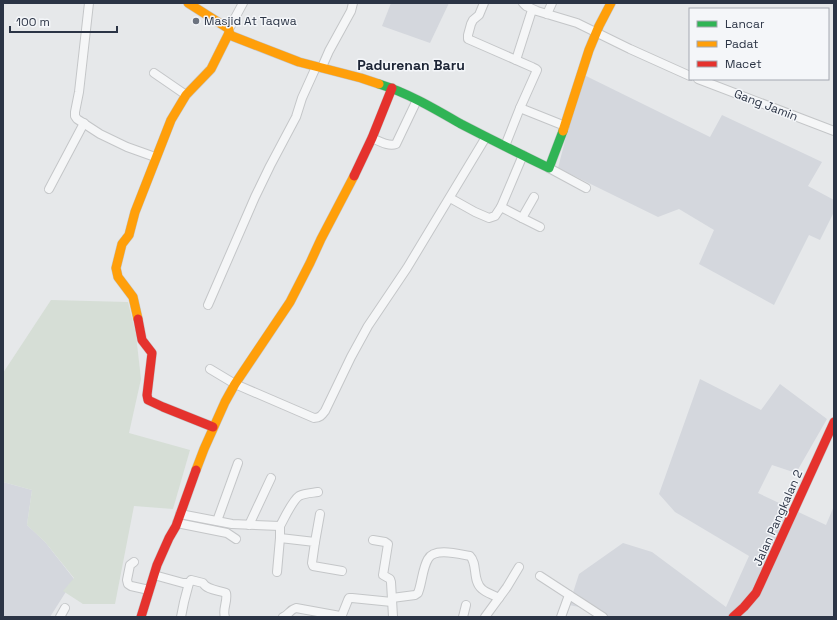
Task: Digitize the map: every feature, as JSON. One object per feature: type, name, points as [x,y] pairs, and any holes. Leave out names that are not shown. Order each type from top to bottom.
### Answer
[{"type":"street","points":[[89,3],[75,112],[77,119],[100,134],[155,158]]},
{"type":"street","points":[[188,3],[229,31],[232,36],[299,62],[361,78],[392,88],[586,188]]},
{"type":"street","points":[[213,427],[148,400],[146,396],[152,354],[142,340],[133,297],[118,277],[116,268],[122,244],[129,235],[135,212],[171,120],[186,95],[211,69],[243,3]]},
{"type":"street","points":[[208,305],[255,197],[296,117],[302,98],[351,11],[353,3]]},
{"type":"street","points":[[484,3],[479,15],[471,24],[468,39],[537,70],[505,146]]},
{"type":"street","points":[[522,3],[532,10],[576,23],[689,76]]},
{"type":"street","points":[[547,14],[552,3]]},
{"type":"street","points":[[549,168],[557,150],[576,89],[596,33],[611,3]]},
{"type":"street","points":[[516,60],[532,10]]},
{"type":"street","points":[[154,73],[186,95]]},
{"type":"street","name":"Gang Jamin","points":[[707,81],[834,130]]},
{"type":"street","points":[[141,617],[157,565],[179,519],[213,427],[235,384],[290,302],[372,138],[392,88]]},
{"type":"street","points":[[372,138],[390,146],[394,145],[417,100]]},
{"type":"street","points":[[520,108],[565,126]]},
{"type":"street","points":[[49,189],[84,123]]},
{"type":"street","points":[[210,369],[235,384],[314,418],[322,416],[350,357],[368,326],[407,268],[486,137]]},
{"type":"street","points":[[450,198],[489,218],[495,216],[501,207],[523,155]]},
{"type":"street","points":[[522,218],[534,197]]},
{"type":"street","points":[[501,207],[540,227]]},
{"type":"street","name":"Jalan Pangkalan 2","points":[[733,617],[756,593],[764,579],[834,422]]},
{"type":"street","points":[[217,521],[238,463]]},
{"type":"street","points":[[249,525],[271,478]]},
{"type":"street","points":[[277,572],[280,526],[296,498],[308,493],[318,492]]},
{"type":"street","points":[[320,514],[312,564],[313,566],[342,571]]},
{"type":"street","points":[[179,519],[217,521],[232,524],[280,526]]},
{"type":"street","points":[[179,519],[227,533],[236,539]]},
{"type":"street","points":[[280,538],[315,542]]},
{"type":"street","points":[[373,540],[386,542],[388,544],[383,574],[390,580],[393,617]]},
{"type":"street","points":[[283,617],[292,609],[296,608],[342,616],[350,598],[392,600],[416,595],[418,593],[428,557],[434,553],[440,552],[470,556],[473,560],[479,586],[499,598]]},
{"type":"street","points":[[134,562],[130,565],[127,580],[128,584],[149,590]]},
{"type":"street","points":[[485,617],[519,568]]},
{"type":"street","points":[[154,575],[182,583],[189,583],[191,580],[198,581],[203,583],[209,589],[226,593],[225,617]]},
{"type":"street","points":[[540,576],[603,617]]},
{"type":"street","points":[[181,617],[189,583]]},
{"type":"street","points":[[561,617],[569,595]]},
{"type":"street","points":[[463,617],[466,605]]},
{"type":"street","points":[[60,617],[65,608]]},
{"type":"shaded area","points":[[391,3],[449,3],[430,43],[382,26]]},
{"type":"shaded area","points":[[582,74],[710,137],[722,115],[822,162],[808,186],[834,200],[834,212],[820,240],[809,235],[774,305],[699,264],[714,230],[679,209],[658,217],[558,168]]},
{"type":"shaded area","points":[[51,300],[128,302],[136,335],[141,379],[129,433],[190,450],[173,509],[134,506],[115,604],[83,604],[63,591],[74,578],[45,542],[27,525],[32,490],[3,482],[3,373]]},
{"type":"shaded area","points":[[700,379],[761,410],[780,384],[827,419],[796,473],[772,465],[758,493],[826,525],[834,506],[834,617],[604,617],[594,610],[569,605],[579,574],[623,543],[652,552],[726,607],[749,556],[675,512],[659,494]]},
{"type":"shaded area","points":[[3,482],[32,490],[27,525],[45,542],[74,579],[50,617],[3,617]]},
{"type":"traffic: fast","points":[[379,84],[411,97],[549,168],[563,131]]},
{"type":"traffic: slow","points":[[188,3],[229,29],[229,33],[232,36],[299,62],[379,84]]},
{"type":"traffic: slow","points":[[563,131],[589,50],[611,3]]},
{"type":"traffic: slow","points":[[138,319],[133,297],[118,277],[116,268],[122,244],[129,235],[135,212],[171,120],[186,95],[211,69],[229,33]]},
{"type":"traffic: slow","points":[[196,470],[225,402],[235,384],[290,302],[354,176]]},
{"type":"traffic: jam","points":[[354,176],[372,138],[392,88]]},
{"type":"traffic: jam","points":[[138,319],[142,340],[152,353],[147,395],[148,400],[213,427]]},
{"type":"traffic: jam","points":[[733,617],[756,593],[834,422]]},
{"type":"traffic: jam","points":[[141,617],[157,565],[176,526],[196,470]]},
{"type":"place","name":"Masjid At Taqwa","points":[[196,21]]},
{"type":"district","name":"Padurenan Baru","points":[[411,65]]}]
